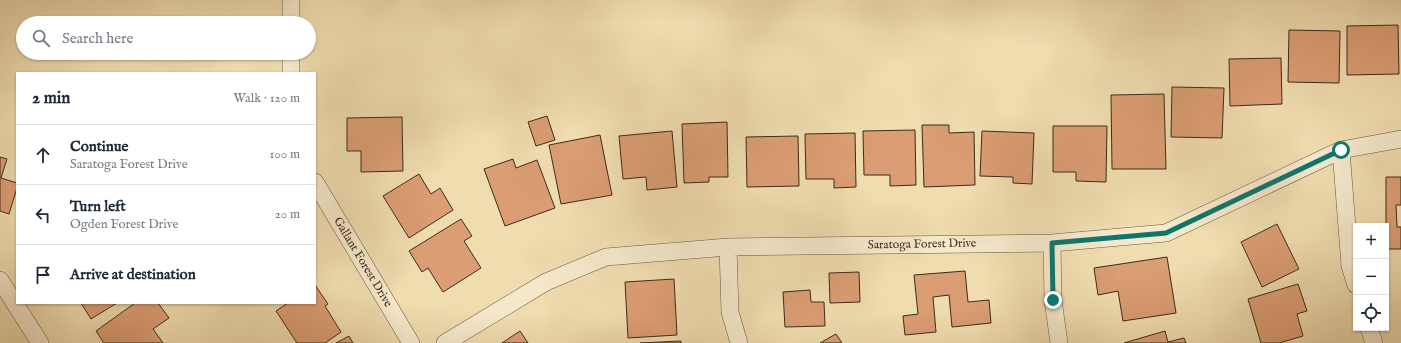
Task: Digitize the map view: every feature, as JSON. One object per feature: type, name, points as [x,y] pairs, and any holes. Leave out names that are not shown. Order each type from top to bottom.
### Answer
[{"type":"street","points":[[291,0],[291,16]]},
{"type":"street","points":[[291,60],[292,72]]},
{"type":"street","name":"Saratoga Forest Drive","points":[[445,343],[546,282],[606,257],[728,247],[1052,243],[1166,233],[1341,150],[1401,139]]},
{"type":"street","points":[[1341,150],[1350,266],[1353,276]]},
{"type":"street","name":"Gallant Forest Drive","points":[[316,184],[411,343]]},
{"type":"street","points":[[1052,243],[1053,300],[1059,343]]},
{"type":"street","points":[[728,247],[730,312],[739,343]]},
{"type":"street","points":[[0,280],[40,343]]},
{"type":"street","points":[[1370,331],[1374,343]]},
{"type":"building","points":[[1398,25],[1399,74],[1347,75],[1347,26]]},
{"type":"building","points":[[1289,30],[1340,31],[1339,83],[1288,82]]},
{"type":"building","points":[[1281,58],[1282,104],[1230,106],[1229,59]]},
{"type":"building","points":[[1172,87],[1224,88],[1222,138],[1171,137]]},
{"type":"building","points":[[1164,94],[1166,169],[1112,169],[1111,95]]},
{"type":"building","points":[[547,116],[555,140],[536,146],[528,122]]},
{"type":"building","points":[[402,117],[403,171],[361,172],[361,151],[347,151],[347,118]]},
{"type":"building","points":[[727,122],[728,177],[709,177],[709,182],[684,183],[682,124]]},
{"type":"building","points":[[922,125],[949,125],[949,133],[974,132],[975,185],[924,187]]},
{"type":"building","points":[[1053,126],[1107,126],[1106,182],[1076,181],[1076,172],[1053,172]]},
{"type":"building","points":[[915,130],[916,185],[890,186],[890,175],[864,175],[863,131]]},
{"type":"building","points":[[672,131],[677,187],[647,190],[646,177],[623,179],[619,136]]},
{"type":"building","points":[[982,131],[1034,133],[1032,184],[1013,183],[1013,177],[980,176]]},
{"type":"building","points":[[855,133],[856,187],[834,188],[834,179],[806,179],[805,134]]},
{"type":"building","points":[[600,135],[612,195],[561,204],[549,145]]},
{"type":"building","points":[[798,136],[799,186],[747,187],[746,137]]},
{"type":"building","points":[[0,157],[7,159],[1,178],[16,183],[16,191],[9,214],[0,211]]},
{"type":"building","points":[[513,159],[516,168],[537,160],[555,208],[505,226],[484,169]]},
{"type":"building","points":[[419,174],[431,194],[440,188],[453,210],[409,238],[383,196]]},
{"type":"building","points":[[1386,177],[1401,177],[1401,205],[1396,205],[1397,227],[1401,227],[1401,249],[1389,249],[1389,223],[1386,223]]},
{"type":"building","points":[[461,219],[472,236],[464,241],[481,268],[443,292],[428,268],[422,272],[409,251]]},
{"type":"building","points":[[1277,224],[1299,269],[1262,287],[1241,242]]},
{"type":"building","points":[[1167,257],[1176,313],[1123,321],[1118,291],[1098,295],[1094,268]]},
{"type":"building","points":[[965,271],[968,302],[989,300],[991,323],[952,327],[949,295],[933,297],[936,332],[905,335],[903,316],[918,314],[914,275]]},
{"type":"building","points":[[859,272],[860,302],[830,303],[829,273]]},
{"type":"building","points":[[674,279],[677,335],[628,338],[625,282]]},
{"type":"building","points":[[1298,284],[1307,311],[1297,314],[1303,336],[1279,343],[1261,343],[1248,299]]},
{"type":"building","points":[[316,286],[328,304],[325,306],[341,332],[325,343],[297,343],[276,311],[286,304],[316,304]]},
{"type":"building","points":[[810,290],[811,302],[824,302],[825,326],[785,327],[783,292]]},
{"type":"building","points":[[82,304],[115,304],[91,319]]},
{"type":"building","points":[[134,304],[159,304],[169,318],[153,329],[163,343],[104,343],[96,331]]},
{"type":"building","points":[[520,331],[528,343],[502,343]]},
{"type":"building","points":[[1165,331],[1168,342],[1184,338],[1186,343],[1124,343]]},
{"type":"building","points":[[836,334],[842,343],[820,343]]},
{"type":"building","points":[[349,336],[353,343],[336,343]]},
{"type":"building","points":[[681,341],[681,343],[640,343]]},
{"type":"route","points":[[1053,300],[1052,243],[1166,233],[1341,150]]}]
